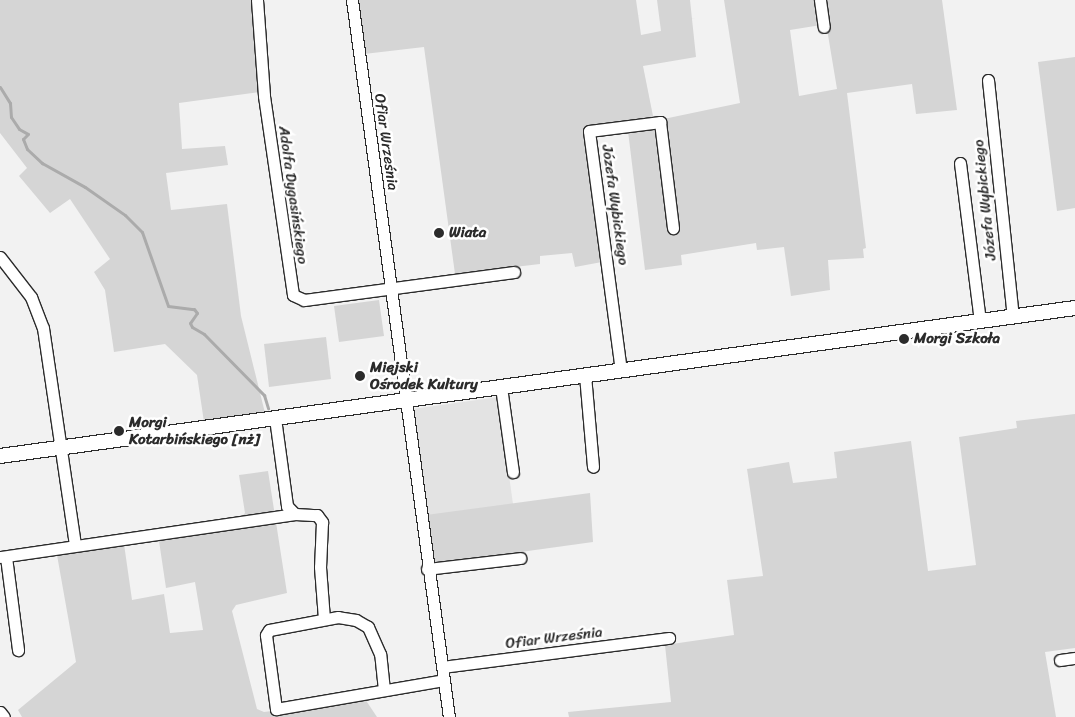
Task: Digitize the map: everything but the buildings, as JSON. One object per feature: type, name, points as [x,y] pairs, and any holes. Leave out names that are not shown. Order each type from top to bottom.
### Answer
[{"type":"street","name":"Adolfa Dygasińskiego","points":[[257,0],[264,96],[290,289],[293,295],[304,300],[390,289]]},
{"type":"street","name":"Ofiar Września","points":[[352,0],[449,717]]},
{"type":"street","points":[[820,0],[824,27]]},
{"type":"street","name":"Józefa Wybickiego","points":[[988,80],[1013,317]]},
{"type":"street","name":"Józefa Wybickiego","points":[[621,371],[589,132],[660,122],[673,228]]},
{"type":"street","name":"Józefa Wybickiego","points":[[960,164],[980,321]]},
{"type":"street","points":[[0,256],[31,297],[39,314],[62,447],[74,545]]},
{"type":"street","points":[[390,289],[514,272]]},
{"type":"street","points":[[0,456],[1075,308]]},
{"type":"street","points":[[585,375],[593,467]]},
{"type":"street","points":[[501,387],[513,472]]},
{"type":"street","points":[[275,418],[287,506],[294,514]]},
{"type":"street","points":[[18,650],[3,557],[294,514],[321,518],[320,567],[324,619]]},
{"type":"street","points":[[428,570],[520,558]]},
{"type":"street","points":[[384,690],[380,654],[368,627],[356,620],[324,619],[269,630],[266,635],[276,709],[444,680]]},
{"type":"street","name":"Ofiar Września","points":[[442,667],[669,638]]},
{"type":"street","points":[[1060,660],[1075,658]]},
{"type":"street","points":[[0,712],[4,717]]},
{"type":"shaded area","points":[[0,0],[261,0],[267,91],[179,103],[182,149],[225,146],[228,165],[166,173],[171,210],[227,204],[241,316],[265,413],[204,422],[197,375],[165,344],[114,352],[105,290],[94,272],[110,259],[70,199],[50,213],[19,176],[27,168],[0,133]]},
{"type":"shaded area","points":[[358,0],[636,0],[641,35],[661,31],[657,0],[690,0],[696,57],[643,66],[654,121],[740,103],[724,0],[942,0],[957,110],[916,114],[912,84],[847,93],[866,248],[863,249],[864,258],[828,260],[830,290],[791,296],[784,247],[757,250],[756,243],[681,255],[682,265],[645,270],[627,123],[584,129],[602,262],[575,267],[572,253],[540,256],[540,264],[455,274],[424,47],[364,54]],"holes":[[[821,25],[827,29],[837,89],[799,96],[790,30]]]},
{"type":"shaded area","points":[[1075,57],[1075,208],[1057,211],[1038,62]]},
{"type":"shaded area","points":[[379,300],[384,336],[339,342],[334,306]]},
{"type":"shaded area","points":[[326,337],[331,379],[269,387],[264,344]]},
{"type":"shaded area","points":[[498,397],[513,504],[425,517],[413,409]]},
{"type":"shaded area","points":[[1075,414],[1075,648],[1045,652],[1056,717],[569,717],[568,712],[671,702],[665,645],[734,635],[727,580],[763,576],[747,469],[789,462],[793,483],[837,478],[834,452],[911,441],[928,571],[976,565],[959,437],[1017,428],[1016,421]]},
{"type":"shaded area","points":[[268,471],[287,593],[236,605],[232,611],[257,709],[264,712],[365,699],[377,717],[22,717],[18,710],[76,662],[57,555],[124,544],[132,600],[164,594],[170,633],[203,630],[195,582],[166,588],[159,541],[240,519],[245,513],[239,475]]},
{"type":"shaded area","points":[[590,493],[593,542],[433,564],[426,515]]},
{"type":"waterway","points":[[0,87],[10,103],[11,117],[19,129],[28,134],[23,139],[27,149],[42,163],[85,187],[125,215],[142,232],[168,306],[194,309],[197,313],[190,323],[192,327],[204,334],[264,395],[268,408]]},
{"type":"place","name":"Wiata","points":[[439,233]]},
{"type":"place","name":"Morgi Szkoła","points":[[904,339]]},
{"type":"place","name":"Miejski Ośrodek Kultury","points":[[360,376]]},
{"type":"place","name":"Morgi Kotarbińskiego [nż]","points":[[119,431]]}]
